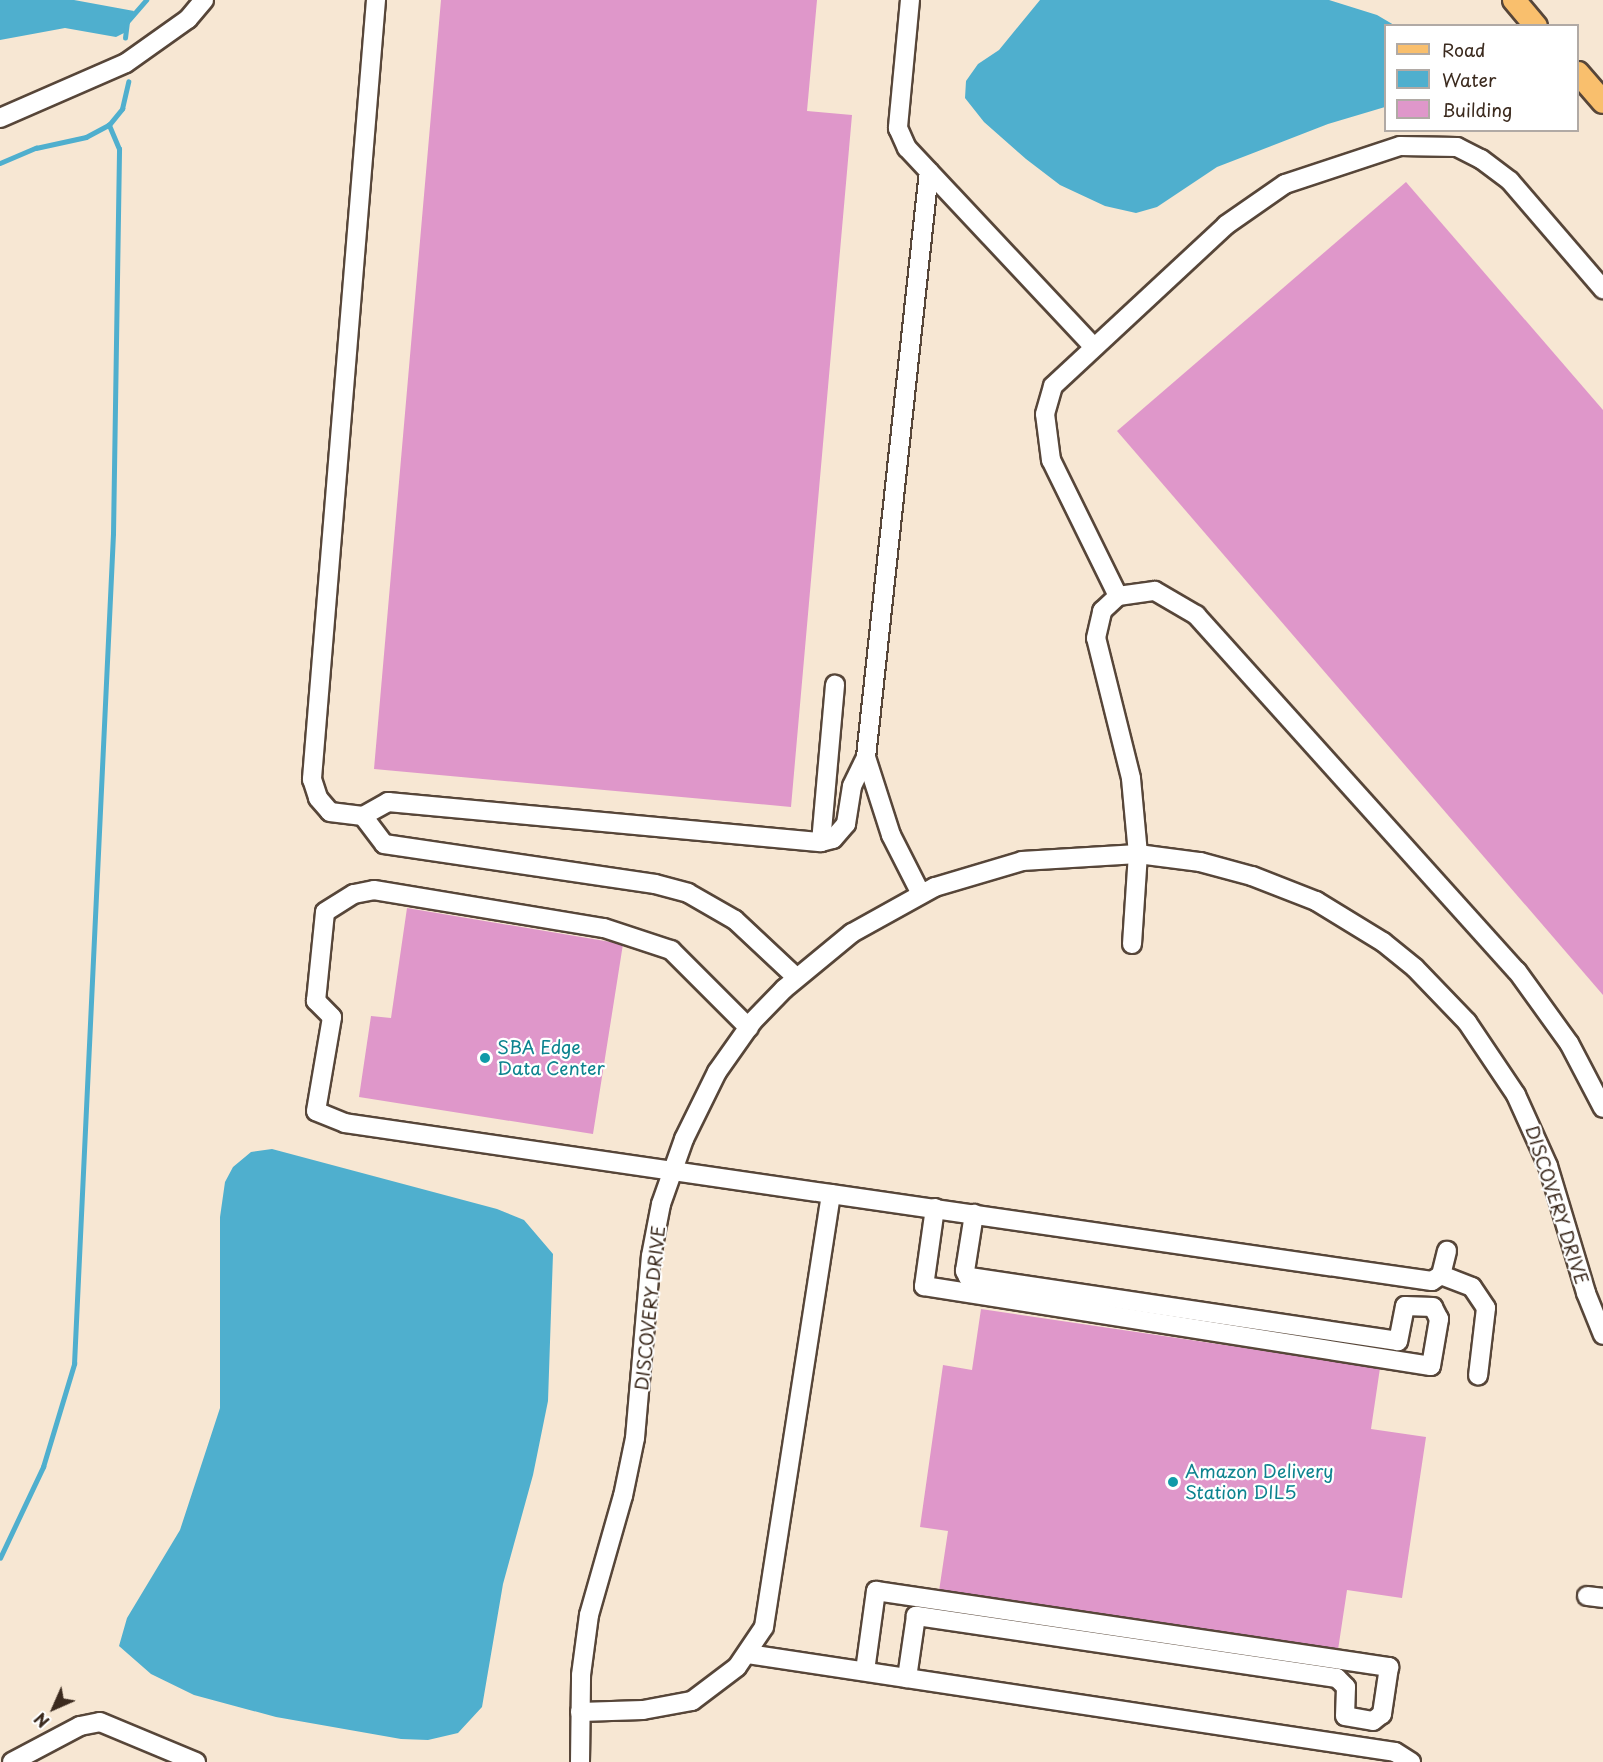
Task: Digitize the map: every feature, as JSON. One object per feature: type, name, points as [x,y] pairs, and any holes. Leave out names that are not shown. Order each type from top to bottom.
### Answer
[{"type":"main road","points":[[1514,0],[1534,24]]},
{"type":"main road","points":[[1579,74],[1603,102]]},
{"type":"street","points":[[0,118],[126,63],[188,19],[204,0]]},
{"type":"street","points":[[376,0],[312,779],[318,798],[330,812],[363,816],[388,802],[822,842],[833,839],[846,824],[852,786],[866,757],[929,171]]},
{"type":"street","points":[[910,0],[898,128],[907,148],[1094,347]]},
{"type":"street","points":[[1118,596],[1051,460],[1045,414],[1053,386],[1226,225],[1285,184],[1400,146],[1457,147],[1481,159],[1510,181],[1603,289]]},
{"type":"street","points":[[1132,944],[1138,854],[1131,778],[1096,638],[1102,611],[1118,596],[1155,591],[1196,615],[1517,971],[1569,1043],[1603,1108]]},
{"type":"street","points":[[822,842],[835,685]]},
{"type":"street","points":[[866,757],[891,835],[921,894]]},
{"type":"street","points":[[363,816],[384,844],[656,884],[688,893],[735,920],[796,977]]},
{"type":"street","name":"DISCOVERY DRIVE","points":[[580,1762],[580,1712],[589,1615],[623,1496],[635,1438],[651,1256],[661,1204],[673,1169],[699,1105],[749,1028],[796,977],[852,933],[921,894],[1022,861],[1138,854],[1200,862],[1252,876],[1316,901],[1383,942],[1442,994],[1493,1057],[1532,1125],[1603,1335]]},
{"type":"street","points":[[749,1028],[671,950],[604,928],[374,890],[354,894],[326,912],[316,1001],[332,1017],[316,1111],[345,1123],[1432,1281],[1440,1275],[1447,1251]]},
{"type":"street","points":[[580,1712],[643,1710],[692,1701],[748,1654],[768,1618],[831,1194]]},
{"type":"street","points":[[934,1208],[924,1286],[1431,1366],[1439,1319],[1432,1307],[1405,1306],[1398,1341],[968,1277],[965,1271],[974,1214]]},
{"type":"street","points":[[1440,1275],[1472,1287],[1486,1308],[1478,1376]]},
{"type":"street","points":[[865,1671],[876,1591],[1389,1667],[1382,1714],[1373,1721],[1345,1716],[1346,1687],[1337,1678],[915,1616],[907,1678]]},
{"type":"street","points":[[748,1654],[1395,1752],[1411,1762]]},
{"type":"street","points":[[12,1762],[80,1726],[100,1722],[195,1762]]},
{"type":"water","points":[[0,0],[74,0],[134,11],[126,32],[116,37],[65,28],[0,40]]},
{"type":"water","points":[[1040,0],[1329,0],[1377,15],[1392,24],[1384,24],[1384,107],[1328,124],[1217,167],[1157,207],[1136,213],[1105,206],[1060,185],[984,122],[965,98],[966,81],[978,64],[999,50]]},
{"type":"water","points":[[272,1149],[497,1209],[524,1220],[553,1254],[548,1401],[533,1475],[503,1584],[482,1707],[458,1733],[428,1740],[401,1739],[276,1717],[194,1695],[151,1674],[119,1646],[127,1618],[180,1530],[220,1408],[220,1217],[225,1182],[233,1167],[251,1152]]},
{"type":"building","points":[[441,0],[817,0],[807,111],[852,115],[791,807],[374,769]]},
{"type":"building","points":[[1406,182],[1603,410],[1603,995],[1117,431]]},
{"type":"building","name":"SBA Edge Data Center","points":[[407,908],[623,944],[593,1134],[359,1097],[371,1016],[391,1018]]},
{"type":"building","name":"Amazon Delivery Station DIL5","points":[[981,1309],[1380,1368],[1371,1429],[1426,1437],[1402,1598],[1347,1590],[1338,1650],[939,1591],[948,1531],[920,1527],[943,1365],[972,1370]]},
{"type":"waterway","points":[[125,38],[127,22],[146,0]]},
{"type":"waterway","points":[[0,163],[36,148],[86,137],[109,125],[122,109],[128,82]]},
{"type":"waterway","points":[[0,1558],[43,1467],[74,1364],[113,534],[119,149],[109,125]]},
{"type":"place","name":"SBA Edge Data Center","points":[[485,1058]]},
{"type":"place","name":"Amazon Delivery Station DIL5","points":[[1173,1482]]}]
